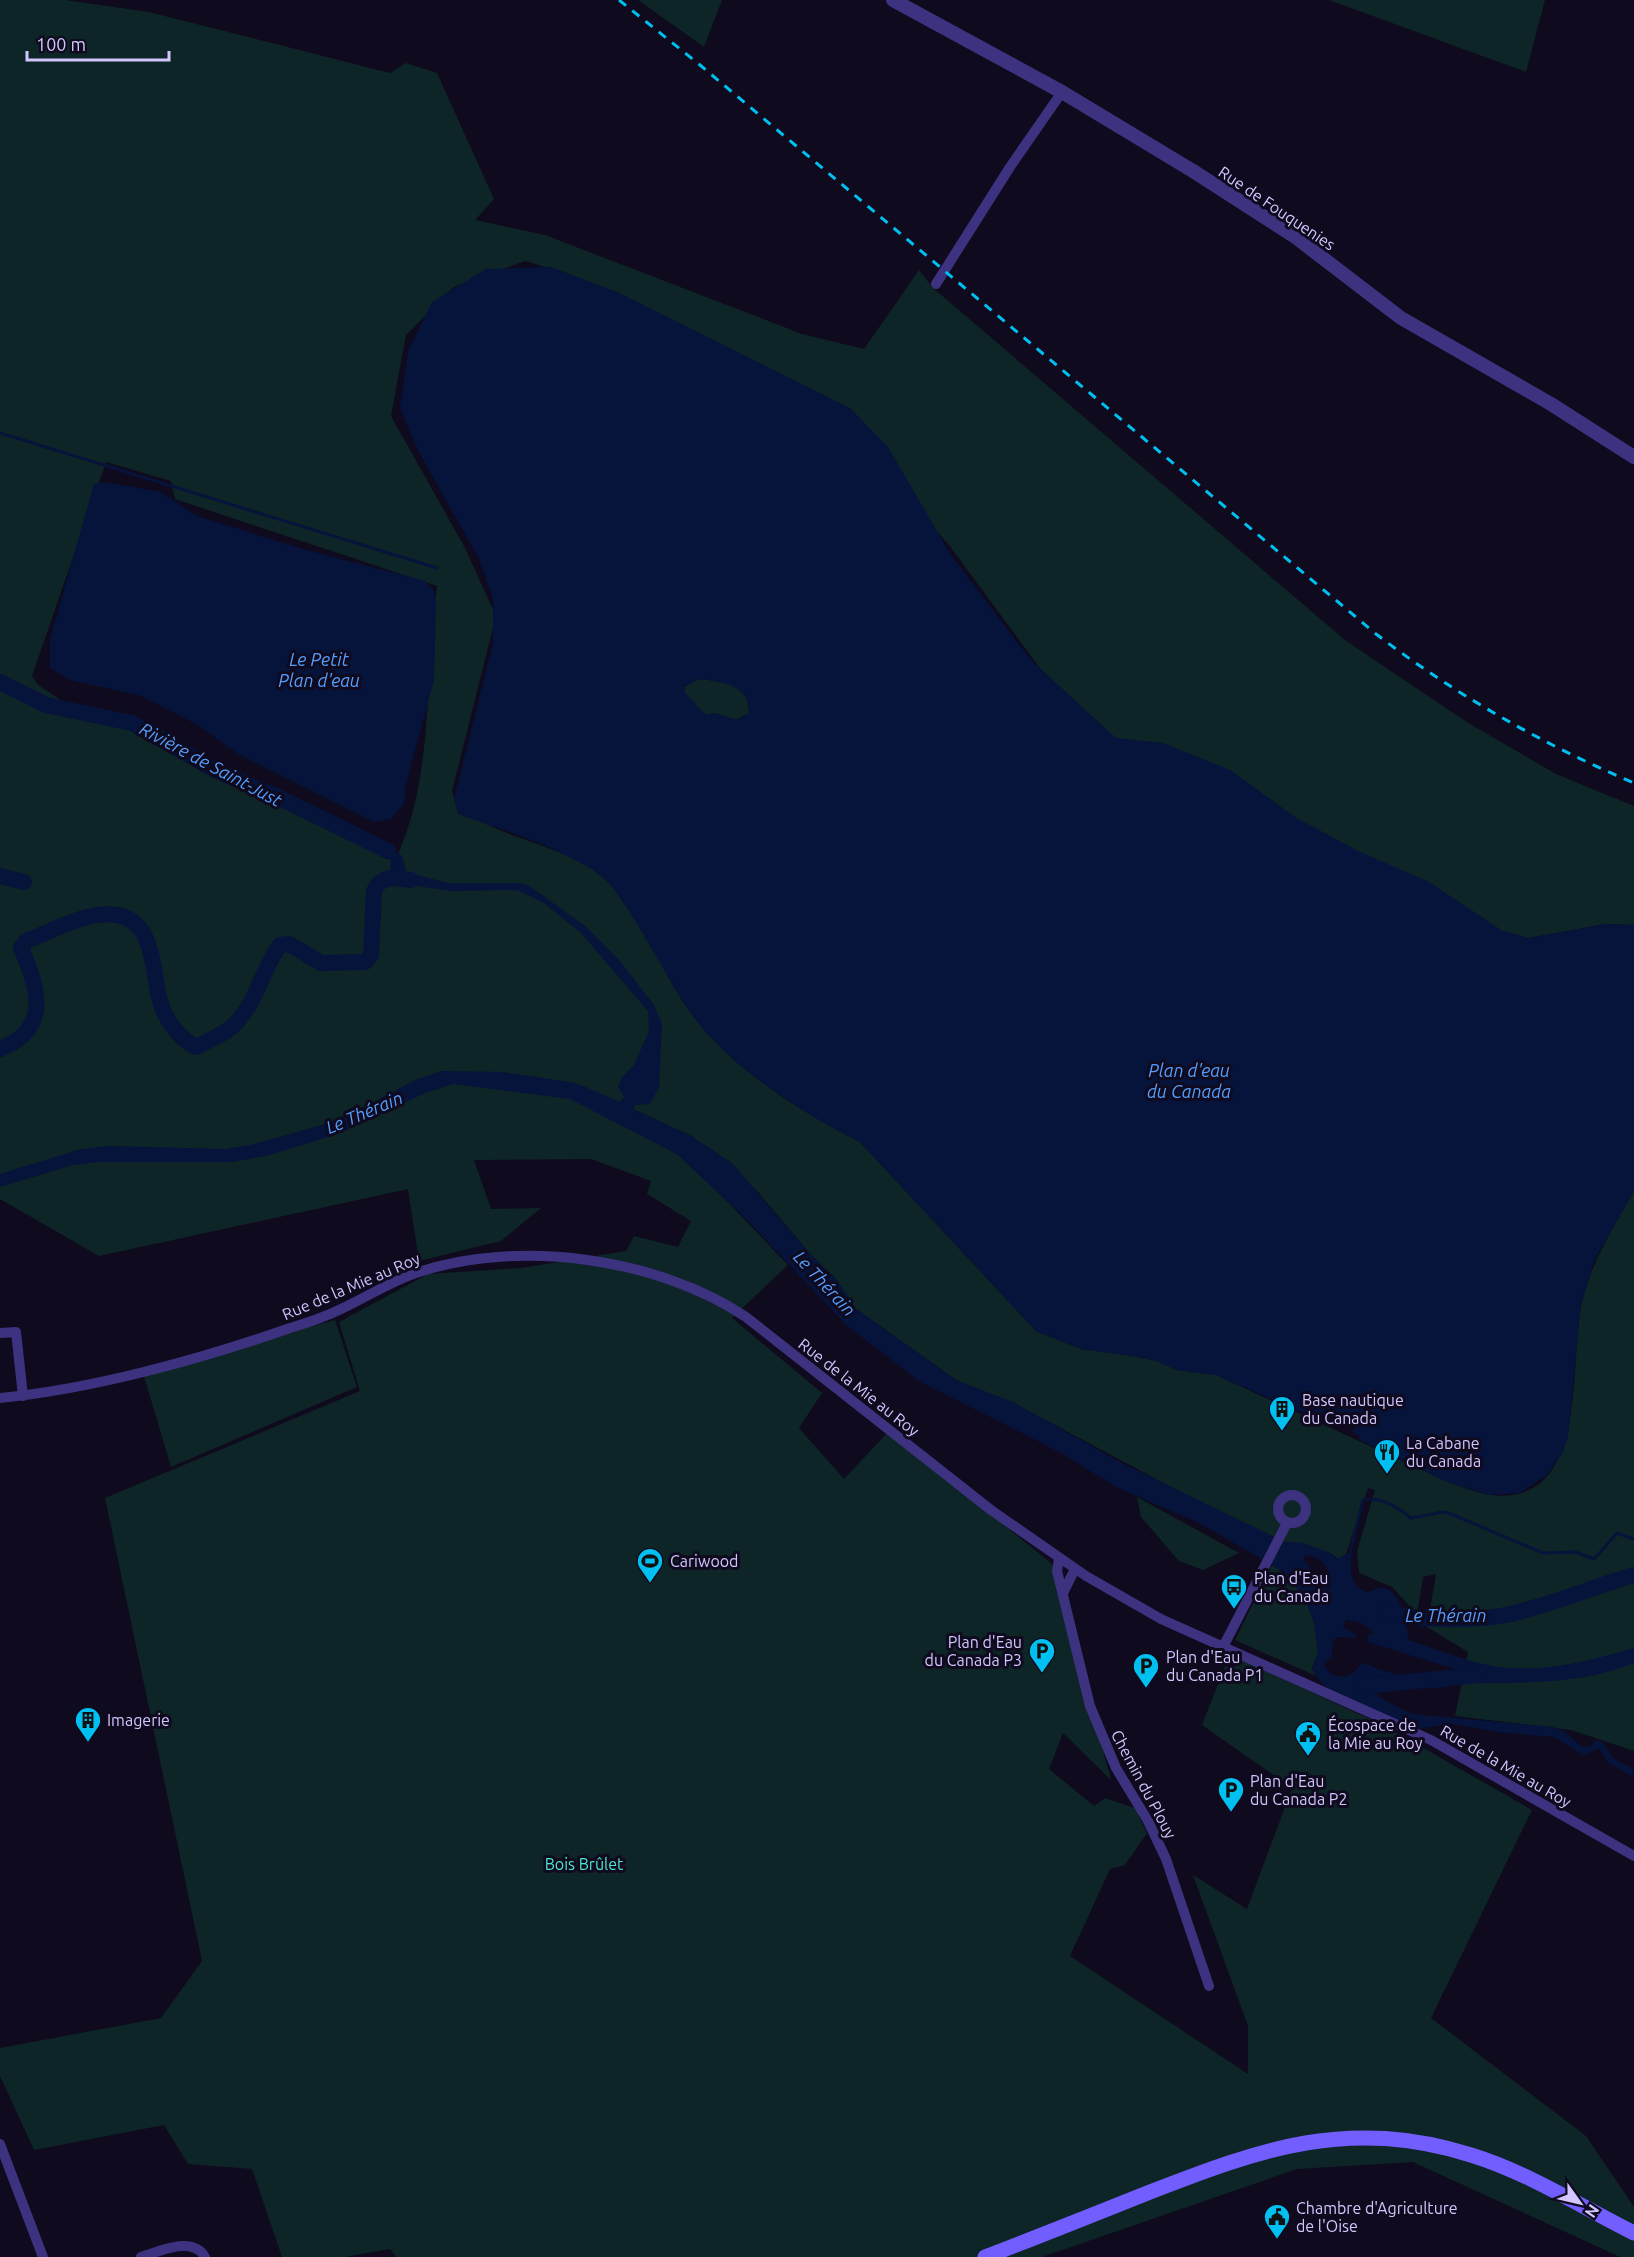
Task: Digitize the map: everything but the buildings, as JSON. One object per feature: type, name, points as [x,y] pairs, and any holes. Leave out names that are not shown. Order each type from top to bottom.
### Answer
[{"type":"main road","points":[[985,2257],[1252,2154],[1291,2144],[1355,2137],[1421,2143],[1486,2160],[1538,2182],[1634,2233]]},
{"type":"main road","points":[[1009,2257],[1240,2167],[1293,2153],[1348,2146],[1406,2149],[1483,2168],[1533,2189],[1634,2243]]},
{"type":"street","name":"Rue de Fouquenies","points":[[893,0],[1062,92],[1184,165],[1294,236],[1401,318],[1551,404],[1634,457]]},
{"type":"street","points":[[936,284],[1010,167],[1062,92]]},
{"type":"street","name":"Rue de la Mie au Roy","points":[[0,1398],[23,1396],[113,1379],[272,1335],[334,1313],[401,1279],[436,1267],[501,1258],[557,1258],[604,1263],[668,1280],[738,1312],[984,1505],[1075,1569],[1161,1619],[1431,1740],[1634,1856]]},
{"type":"street","points":[[0,1333],[16,1332],[23,1396]]},
{"type":"street","points":[[1223,1647],[1287,1523]]},
{"type":"street","name":"Chemin du Plouy","points":[[1059,1559],[1057,1571],[1094,1716],[1116,1768],[1148,1821],[1166,1859],[1209,1986]]},
{"type":"street","points":[[1063,1593],[1075,1569]]},
{"type":"street","points":[[0,2144],[43,2257]]},
{"type":"street","points":[[141,2257],[189,2246],[197,2248],[205,2257]]},
{"type":"green space","name":"Bois Brûlet","points":[[0,0],[65,0],[149,12],[390,73],[406,63],[437,73],[494,199],[475,220],[545,235],[802,334],[864,349],[919,270],[933,288],[1345,640],[1465,721],[1556,774],[1634,806],[1634,925],[1606,924],[1529,938],[1497,930],[1360,856],[1217,771],[1113,738],[1070,709],[949,545],[839,419],[807,397],[571,275],[525,261],[454,287],[406,335],[391,416],[464,546],[496,616],[452,791],[457,806],[499,830],[565,854],[595,871],[607,881],[638,922],[680,997],[716,1042],[760,1081],[810,1114],[860,1142],[1036,1331],[1081,1349],[1133,1356],[1157,1361],[1177,1370],[1216,1375],[1450,1483],[1470,1490],[1490,1495],[1522,1493],[1545,1479],[1560,1455],[1569,1426],[1578,1328],[1586,1287],[1597,1258],[1634,1191],[1634,1751],[1571,1730],[1455,1716],[1468,1652],[1427,1627],[1436,1574],[1423,1577],[1417,1614],[1392,1587],[1359,1573],[1357,1551],[1375,1490],[1368,1488],[1346,1554],[1338,1559],[1332,1554],[1300,1543],[1285,1542],[1210,1508],[1038,1416],[956,1380],[855,1308],[836,1279],[812,1256],[757,1191],[691,1136],[633,1109],[611,1119],[677,1154],[704,1177],[788,1265],[732,1318],[822,1393],[799,1428],[844,1479],[889,1431],[1052,1564],[1111,1780],[1063,1733],[1049,1769],[1094,1806],[1105,1798],[1135,1808],[1147,1833],[1125,1865],[1110,1869],[1070,1956],[1248,2074],[1248,2026],[1193,1875],[1247,1909],[1292,1788],[1202,1725],[1225,1666],[1233,1656],[1385,1726],[1532,1810],[1431,2018],[1586,2136],[1634,2207],[1634,2257],[1620,2257],[1413,2162],[1297,2169],[1042,2257],[396,2257],[390,2249],[345,2257],[282,2257],[252,2169],[188,2164],[164,2125],[34,2150],[0,2076],[0,2048],[161,2018],[202,1961],[105,1498],[360,1391],[339,1322],[428,1274],[521,1268],[626,1251],[634,1236],[678,1247],[691,1221],[647,1194],[651,1181],[591,1159],[474,1160],[491,1209],[541,1208],[501,1241],[419,1261],[408,1189],[99,1256],[0,1199]],"holes":[[[106,462],[171,481],[175,499],[437,586],[423,756],[410,822],[398,854],[193,749],[152,724],[61,700],[38,685],[32,676]]]},
{"type":"green space","points":[[638,0],[722,0],[704,47]]},
{"type":"green space","points":[[1329,0],[1545,0],[1526,72]]},
{"type":"green space","points":[[698,679],[724,683],[739,690],[748,703],[749,713],[736,720],[715,713],[706,716],[685,693],[685,687]]},
{"type":"green space","points":[[335,1320],[357,1387],[171,1467],[143,1373]]},
{"type":"green space","points":[[1137,1497],[1239,1553],[1203,1570],[1179,1561],[1141,1517]]},
{"type":"green space","points":[[1272,1565],[1292,1581],[1312,1614],[1318,1638],[1318,1653],[1312,1669],[1316,1676],[1235,1640]]},
{"type":"water","name":"Plan d'eau du Canada","points":[[551,267],[617,292],[850,408],[888,447],[951,555],[1031,660],[1116,738],[1163,743],[1230,770],[1295,817],[1358,851],[1429,882],[1503,931],[1529,938],[1606,924],[1634,925],[1634,1191],[1595,1259],[1581,1304],[1568,1437],[1563,1452],[1547,1475],[1520,1493],[1489,1495],[1450,1483],[1301,1412],[1216,1375],[1177,1370],[1157,1361],[1133,1356],[1081,1349],[1036,1331],[860,1142],[810,1114],[760,1081],[716,1042],[680,997],[629,911],[604,878],[553,849],[458,814],[454,799],[493,643],[493,599],[479,559],[416,447],[400,408],[408,351],[432,302],[486,269]],"holes":[[[698,679],[724,683],[739,690],[745,696],[749,713],[736,720],[715,713],[706,715],[685,693],[685,687]]]},
{"type":"water","name":"Le Petit Plan d'eau","points":[[105,482],[161,492],[197,516],[303,549],[425,581],[434,591],[436,604],[434,680],[406,784],[404,804],[391,819],[374,822],[238,754],[197,725],[141,696],[69,680],[50,668],[50,639],[94,484]]},
{"type":"water","points":[[370,839],[389,846],[402,856],[406,872],[448,883],[528,885],[585,926],[620,961],[654,1005],[662,1024],[659,1087],[650,1104],[635,1105],[633,1109],[691,1136],[732,1163],[812,1256],[836,1279],[855,1308],[956,1380],[1013,1402],[1122,1463],[1285,1542],[1304,1543],[1330,1553],[1338,1559],[1346,1554],[1352,1554],[1351,1571],[1356,1586],[1366,1592],[1386,1588],[1391,1591],[1405,1619],[1408,1640],[1483,1664],[1521,1669],[1559,1666],[1634,1648],[1634,1663],[1574,1679],[1466,1683],[1435,1688],[1414,1685],[1381,1675],[1373,1688],[1379,1697],[1412,1714],[1553,1727],[1563,1731],[1583,1747],[1591,1746],[1595,1741],[1602,1741],[1613,1758],[1634,1769],[1632,1776],[1607,1762],[1599,1748],[1584,1755],[1553,1737],[1497,1732],[1453,1724],[1417,1729],[1331,1690],[1321,1683],[1312,1669],[1318,1653],[1314,1623],[1304,1597],[1284,1572],[1201,1524],[1118,1488],[1061,1453],[920,1382],[846,1325],[751,1224],[677,1154],[570,1099],[453,1084],[425,1093],[341,1133],[266,1156],[232,1162],[98,1162],[73,1165],[0,1187],[0,1174],[81,1149],[109,1146],[225,1149],[250,1145],[322,1125],[374,1102],[413,1081],[441,1071],[503,1072],[576,1083],[620,1102],[624,1097],[618,1087],[622,1077],[634,1065],[649,1031],[648,1011],[581,933],[544,903],[517,890],[452,891],[389,882],[391,861],[385,854],[367,845]],"holes":[[[1305,1555],[1317,1558],[1328,1570],[1330,1589],[1325,1588],[1304,1560]],[[1346,1620],[1362,1624],[1374,1634],[1369,1634],[1367,1642],[1458,1670],[1460,1674],[1450,1678],[1424,1680],[1410,1678],[1361,1662],[1358,1668],[1349,1675],[1332,1674],[1324,1664],[1332,1656],[1332,1644],[1337,1637],[1355,1638],[1357,1635],[1343,1627]]]},
{"type":"pier","points":[[1325,1409],[1341,1420],[1344,1413],[1348,1415],[1345,1422],[1355,1427],[1352,1432],[1359,1436],[1359,1440],[1314,1419],[1316,1414],[1321,1417]]},
{"type":"waterway","points":[[0,433],[437,568]]},
{"type":"waterway","name":"Rivière de Saint-Just","points":[[0,682],[46,705],[132,723],[217,771],[274,795],[388,851]]},
{"type":"waterway","points":[[0,876],[24,882]]},
{"type":"waterway","points":[[0,1049],[16,1041],[27,1031],[34,1019],[36,993],[21,948],[26,941],[66,924],[91,916],[112,914],[127,918],[138,926],[146,938],[151,953],[165,1015],[178,1034],[196,1047],[225,1032],[241,1017],[248,1008],[280,945],[289,944],[321,963],[365,962],[371,955],[374,891],[381,882],[389,878],[411,880]]},
{"type":"waterway","points":[[1349,1557],[1363,1500],[1369,1499],[1388,1503],[1411,1518],[1443,1512],[1451,1514],[1543,1553],[1575,1552],[1594,1559],[1617,1533],[1634,1539]]},
{"type":"waterway","name":"Le Thérain","points":[[1384,1613],[1447,1619],[1496,1617],[1542,1605],[1634,1575]]},
{"type":"waterway","name":"Le Thérain","points":[[1364,1686],[1480,1675]]},
{"type":"railway","points":[[619,0],[700,65],[1376,634],[1437,678],[1500,717],[1566,752],[1634,783]]},
{"type":"place","name":"Base nautique du Canada","points":[[1282,1432]]},
{"type":"place","name":"La Cabane du Canada","points":[[1387,1475]]},
{"type":"place","name":"Cariwood","points":[[650,1584]]},
{"type":"place","name":"Plan d'Eau du Canada","points":[[1234,1610]]},
{"type":"place","name":"Plan d'Eau du Canada P3","points":[[1042,1674]]},
{"type":"place","name":"Plan d'Eau du Canada P1","points":[[1146,1689]]},
{"type":"place","name":"Imagerie","points":[[88,1743]]},
{"type":"place","name":"Écospace de la Mie au Roy","points":[[1308,1757]]},
{"type":"place","name":"Plan d'Eau du Canada P2","points":[[1231,1813]]},
{"type":"place","name":"Chambre d'Agriculture de l'Oise","points":[[1277,2240]]}]
